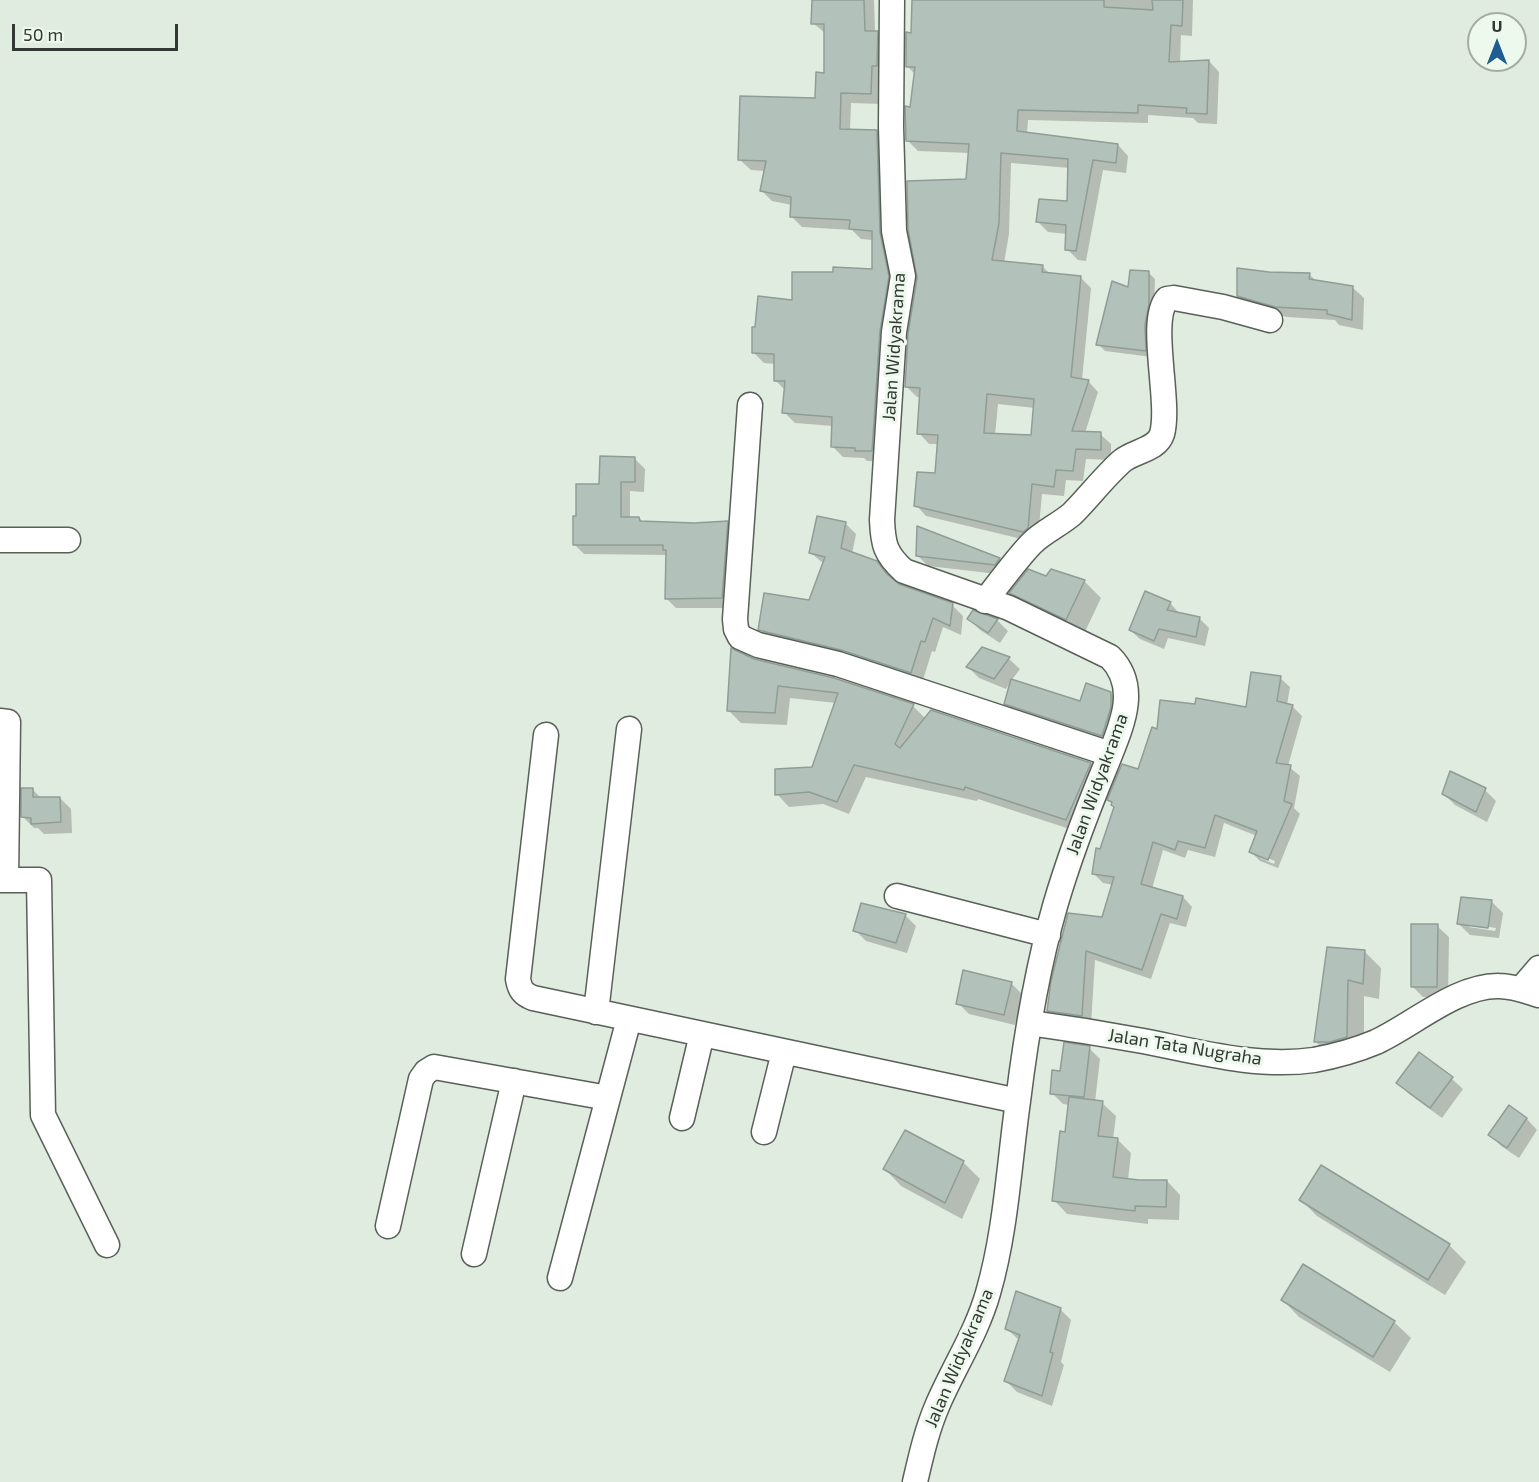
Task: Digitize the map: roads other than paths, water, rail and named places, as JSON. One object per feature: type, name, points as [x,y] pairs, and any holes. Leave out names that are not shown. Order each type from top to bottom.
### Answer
[{"type":"street","name":"Jalan Widyakrama","points":[[892,0],[891,127],[894,231],[903,276],[894,332],[882,520],[883,543],[892,560],[904,571],[1019,612],[1078,640],[1110,657],[1120,667],[1126,681],[1125,709],[1081,828],[1055,906],[1048,935],[1030,1023],[998,1256],[988,1295],[974,1332],[937,1406],[923,1447],[915,1482]]},
{"type":"street","points":[[986,601],[1032,543],[1070,515],[1123,460],[1158,442],[1162,433],[1164,396],[1160,326],[1162,305],[1167,299],[1174,298],[1223,307],[1270,320]]},
{"type":"street","points":[[750,405],[735,619],[740,637],[758,645],[849,668],[1110,754]]},
{"type":"street","points":[[0,540],[68,540]]},
{"type":"street","points":[[0,721],[8,722],[3,880],[39,880],[43,1115],[107,1245]]},
{"type":"street","points":[[596,1012],[629,729]]},
{"type":"street","points":[[546,735],[518,979],[519,988],[524,994],[596,1012],[1018,1101]]},
{"type":"street","points":[[897,896],[1048,935]]},
{"type":"street","points":[[1530,992],[1539,968]]},
{"type":"street","name":"Jalan Tata Nugraha","points":[[1030,1023],[1109,1035],[1229,1058],[1282,1062],[1314,1060],[1375,1042],[1474,989],[1498,986],[1530,992]]},
{"type":"street","points":[[560,1278],[629,1019]]},
{"type":"street","points":[[682,1118],[702,1034]]},
{"type":"street","points":[[764,1132],[784,1052]]},
{"type":"street","points":[[388,1226],[421,1079],[434,1067],[608,1098]]},
{"type":"street","points":[[474,1254],[514,1082]]}]
